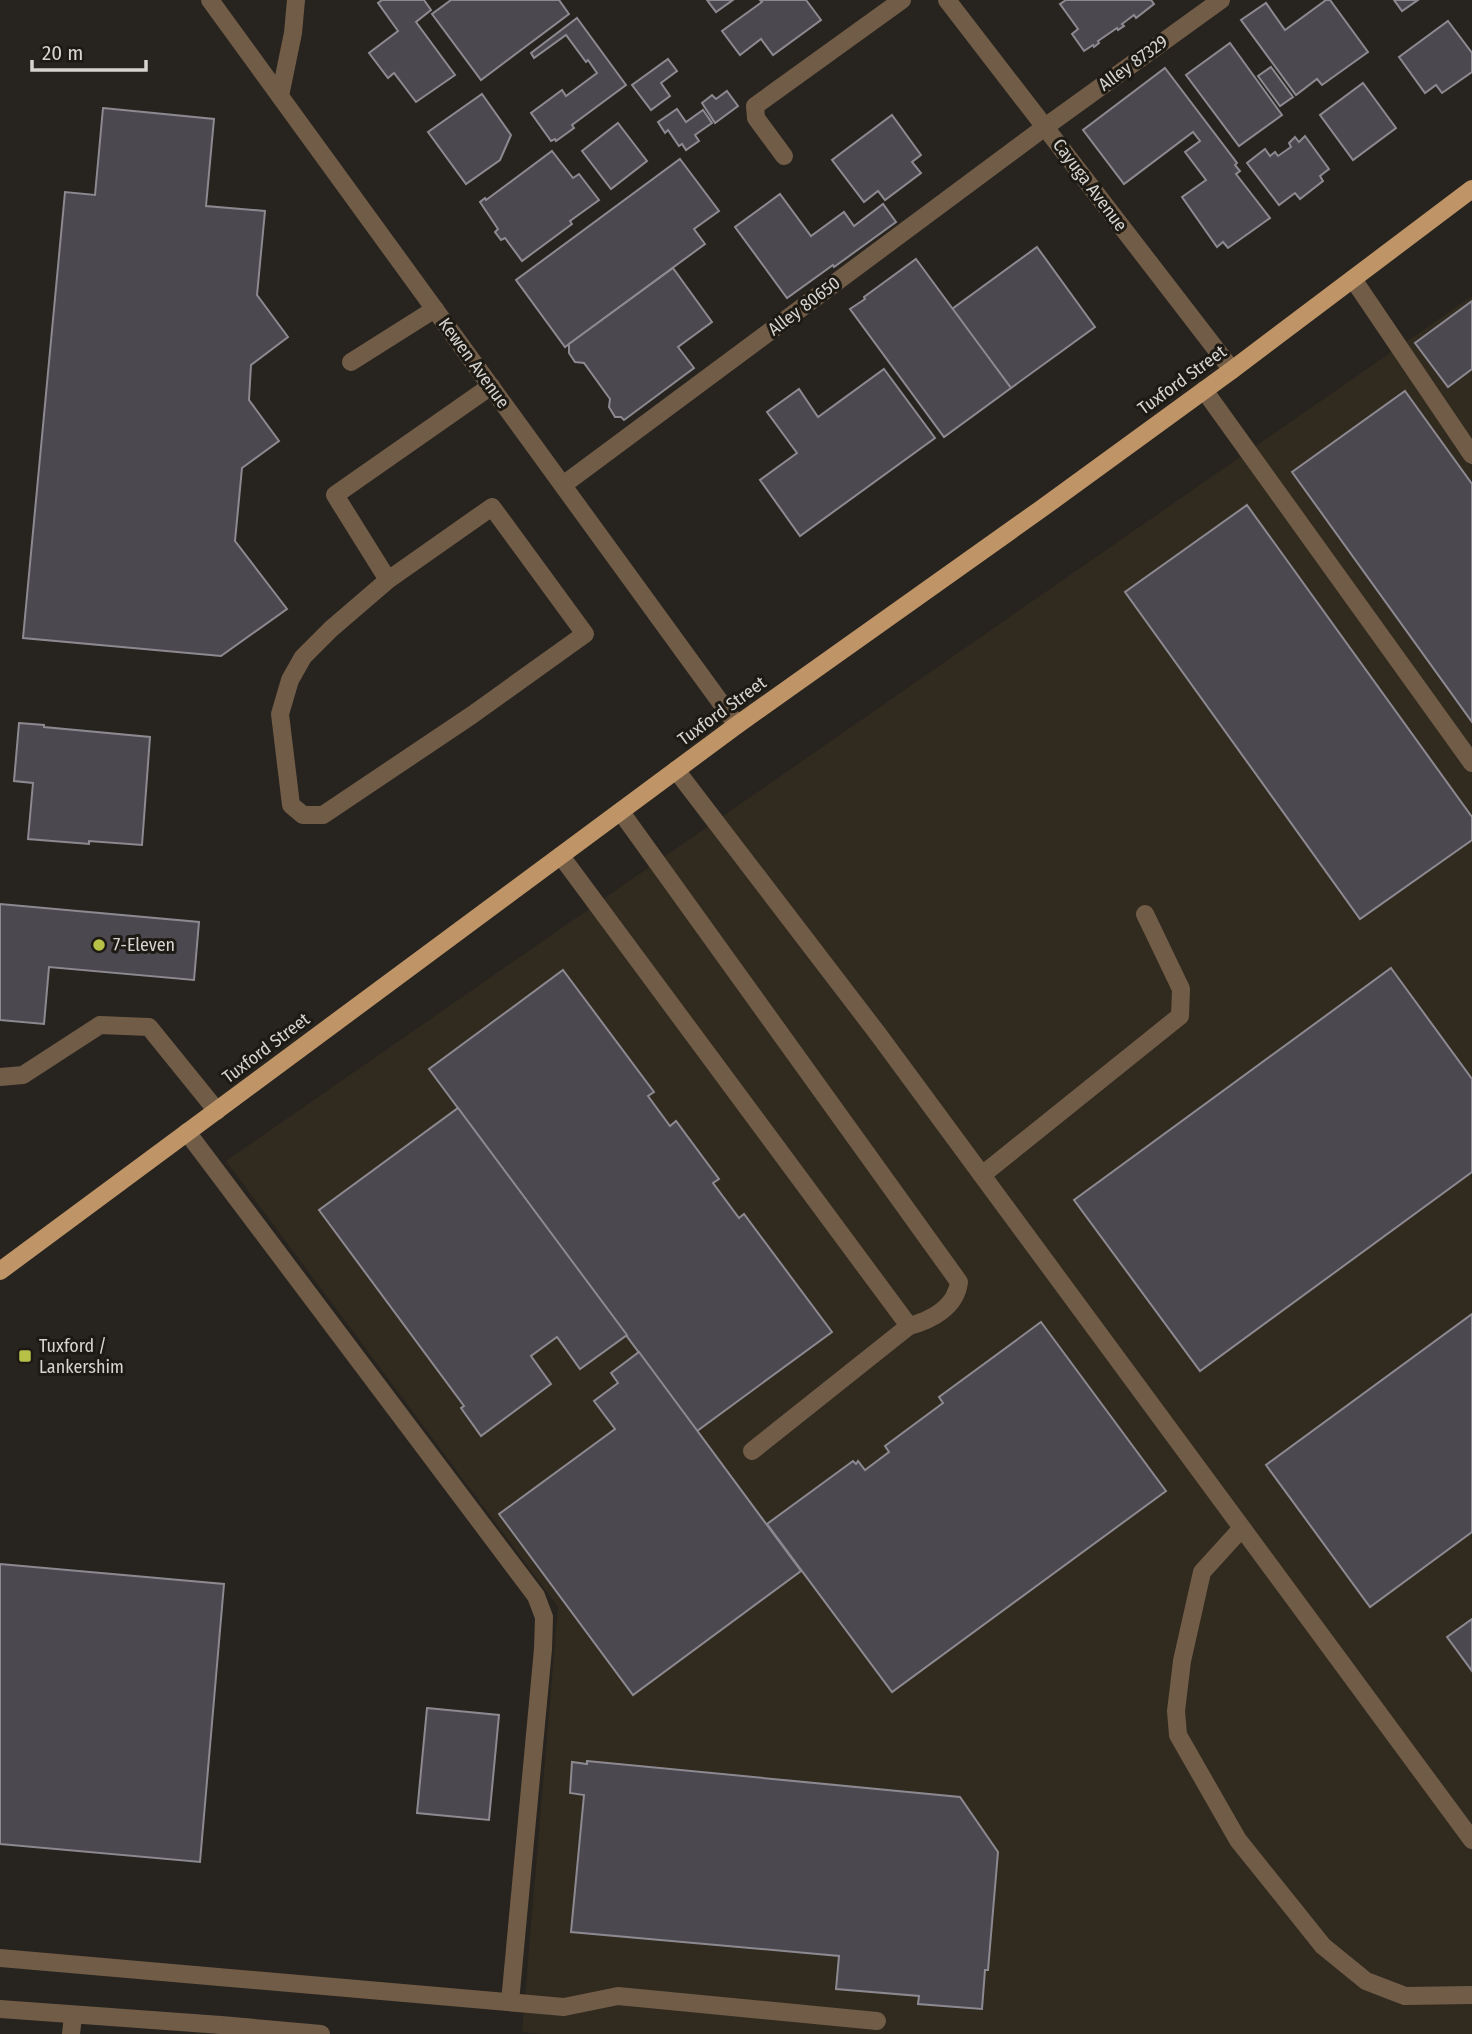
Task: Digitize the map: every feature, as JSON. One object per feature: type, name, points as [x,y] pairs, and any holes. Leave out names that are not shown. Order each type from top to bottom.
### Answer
[{"type":"main road","name":"Tuxford Street","points":[[0,1271],[737,725],[1232,370],[1472,189]]},
{"type":"street","name":"Kewen Avenue","points":[[210,0],[737,725]]},
{"type":"street","points":[[280,96],[293,33],[296,0]]},
{"type":"street","points":[[784,156],[756,118],[755,106],[902,0]]},
{"type":"street","name":"Cayuga Avenue","points":[[947,0],[1232,370]]},
{"type":"street","name":"Alley 87329","points":[[1045,127],[1221,0]]},
{"type":"street","name":"Alley 80650","points":[[563,485],[1045,127]]},
{"type":"street","points":[[1353,279],[1472,455]]},
{"type":"street","points":[[351,362],[435,309]]},
{"type":"street","points":[[388,580],[335,495],[491,386]]},
{"type":"street","points":[[1204,390],[1472,764]]},
{"type":"street","points":[[492,506],[585,634],[323,816],[303,815],[291,805],[280,714],[290,680],[303,657],[388,580],[492,506]]},
{"type":"street","points":[[677,770],[870,1024],[1472,1840]]},
{"type":"street","points":[[621,811],[959,1282],[958,1291],[949,1305],[924,1322],[909,1326],[752,1451]]},
{"type":"street","points":[[561,856],[909,1326]]},
{"type":"street","points":[[982,1175],[1180,1016],[1181,989],[1145,914]]},
{"type":"street","points":[[0,1077],[23,1075],[100,1025],[149,1027],[217,1111]]},
{"type":"street","points":[[187,1132],[536,1596],[544,1617],[510,2002]]},
{"type":"street","points":[[1242,1528],[1202,1572],[1182,1661],[1176,1711],[1178,1735],[1238,1840],[1323,1946],[1366,1981],[1405,1996],[1472,1995]]},
{"type":"street","points":[[0,1958],[564,2007],[618,1996],[877,2021]]},
{"type":"street","points":[[0,2009],[221,2029],[321,2034]]},
{"type":"street","points":[[71,2034],[73,2016]]},
{"type":"shaded area","points":[[1472,296],[1472,2034],[522,2032],[558,1607],[226,1161]]},
{"type":"building","points":[[382,0],[424,0],[431,10],[416,22],[455,75],[416,102],[394,73],[388,78],[369,53],[398,31],[378,3]]},
{"type":"building","points":[[451,0],[559,0],[569,14],[481,80],[432,14]]},
{"type":"building","points":[[707,0],[733,0],[716,12]]},
{"type":"building","points":[[760,0],[806,0],[821,20],[773,55],[761,39],[740,55],[722,31],[762,2]]},
{"type":"building","points":[[1066,0],[1151,0],[1154,4],[1136,18],[1134,15],[1122,24],[1124,26],[1098,41],[1094,47],[1093,45],[1084,51],[1072,34],[1078,29],[1060,4]]},
{"type":"building","points":[[1326,0],[1330,0],[1368,52],[1322,85],[1317,79],[1296,95],[1241,20],[1266,3],[1285,30]]},
{"type":"building","points":[[1394,0],[1418,0],[1402,11]]},
{"type":"building","points":[[577,18],[626,85],[572,125],[574,128],[556,141],[551,141],[531,113],[562,90],[566,96],[597,73],[566,35],[534,58],[531,53]]},
{"type":"building","points":[[1448,21],[1472,53],[1472,72],[1442,93],[1436,85],[1425,93],[1399,57]]},
{"type":"building","points":[[1230,43],[1282,115],[1239,146],[1186,75]]},
{"type":"building","points":[[668,59],[677,71],[661,83],[670,96],[651,110],[632,85]]},
{"type":"building","points":[[1271,67],[1293,97],[1280,106],[1258,76]]},
{"type":"building","points":[[1165,68],[1237,163],[1235,165],[1240,171],[1236,174],[1270,218],[1228,248],[1223,242],[1217,247],[1182,197],[1206,180],[1185,152],[1200,141],[1193,132],[1124,184],[1083,130]]},
{"type":"building","points":[[1363,83],[1396,128],[1353,160],[1320,115]]},
{"type":"building","points":[[727,91],[738,106],[715,123],[702,103],[712,95],[716,99]]},
{"type":"building","points":[[482,94],[511,135],[500,160],[466,184],[428,132]]},
{"type":"building","points":[[103,108],[214,119],[206,206],[265,211],[257,295],[288,337],[251,365],[249,400],[279,441],[242,468],[235,541],[287,609],[221,656],[23,638],[65,192],[95,195]]},
{"type":"building","points":[[677,109],[686,122],[703,110],[712,123],[695,135],[699,141],[686,150],[682,144],[679,146],[668,130],[665,133],[658,122]]},
{"type":"building","points":[[892,115],[921,155],[912,162],[921,173],[885,200],[878,191],[864,202],[832,160]]},
{"type":"building","points":[[618,123],[647,161],[611,189],[582,151]]},
{"type":"building","points":[[1305,136],[1329,169],[1320,176],[1323,181],[1300,199],[1295,193],[1279,205],[1247,163],[1265,149],[1270,156],[1275,152],[1278,156],[1291,147],[1289,143],[1295,137],[1299,142]]},
{"type":"building","points":[[552,151],[573,178],[579,174],[599,200],[522,261],[505,238],[501,240],[495,232],[498,229],[480,202]]},
{"type":"building","points":[[680,159],[719,211],[694,229],[705,244],[565,347],[516,280]]},
{"type":"building","points":[[780,194],[811,236],[844,212],[854,226],[883,204],[896,222],[787,298],[735,227]]},
{"type":"building","points":[[1037,247],[1095,327],[1011,388],[952,309]]},
{"type":"building","points":[[916,259],[1011,388],[944,437],[850,309]]},
{"type":"building","points":[[673,268],[712,322],[678,347],[694,368],[624,420],[615,417],[609,407],[610,399],[584,363],[575,362],[569,353],[569,344]]},
{"type":"building","points":[[1472,301],[1472,369],[1448,387],[1415,343]]},
{"type":"building","points":[[884,369],[935,438],[800,536],[760,480],[797,453],[767,412],[799,389],[818,417]]},
{"type":"building","points":[[1405,391],[1472,484],[1472,722],[1292,472]]},
{"type":"building","points":[[1247,505],[1472,817],[1472,840],[1360,919],[1125,592]]},
{"type":"building","points":[[19,723],[150,737],[142,845],[28,839],[33,783],[14,781]]},
{"type":"building","name":"7-Eleven","points":[[0,904],[199,922],[194,980],[49,967],[44,1024],[0,1020]]},
{"type":"building","points":[[1391,968],[1472,1079],[1472,1172],[1200,1371],[1074,1200]]},
{"type":"building","points":[[563,970],[654,1092],[648,1096],[670,1126],[676,1121],[719,1179],[713,1183],[739,1218],[744,1214],[832,1332],[697,1431],[429,1069]]},
{"type":"building","points":[[458,1108],[627,1335],[580,1369],[557,1337],[531,1356],[551,1384],[481,1436],[461,1408],[464,1406],[319,1210]]},
{"type":"building","points":[[1472,1314],[1472,1532],[1370,1607],[1266,1465]]},
{"type":"building","points":[[1041,1322],[1166,1491],[892,1692],[767,1524],[853,1461],[856,1464],[858,1461],[865,1470],[889,1452],[885,1446],[943,1403],[939,1397]]},
{"type":"building","points":[[639,1352],[801,1571],[633,1695],[499,1514],[615,1429],[594,1401],[618,1383],[611,1373]]},
{"type":"building","points":[[0,1564],[224,1584],[200,1862],[0,1844]]},
{"type":"building","points":[[1472,1619],[1472,1671],[1447,1637]]},
{"type":"building","points":[[427,1708],[499,1715],[489,1820],[417,1813]]},
{"type":"building","points":[[587,1761],[960,1797],[998,1852],[982,2009],[918,2004],[919,1996],[836,1989],[839,1956],[571,1932],[584,1795],[570,1793],[572,1762],[587,1764]]},
{"type":"place","name":"7-Eleven","points":[[99,945]]},
{"type":"place","name":"Tuxford / Lankershim","points":[[25,1356]]}]
